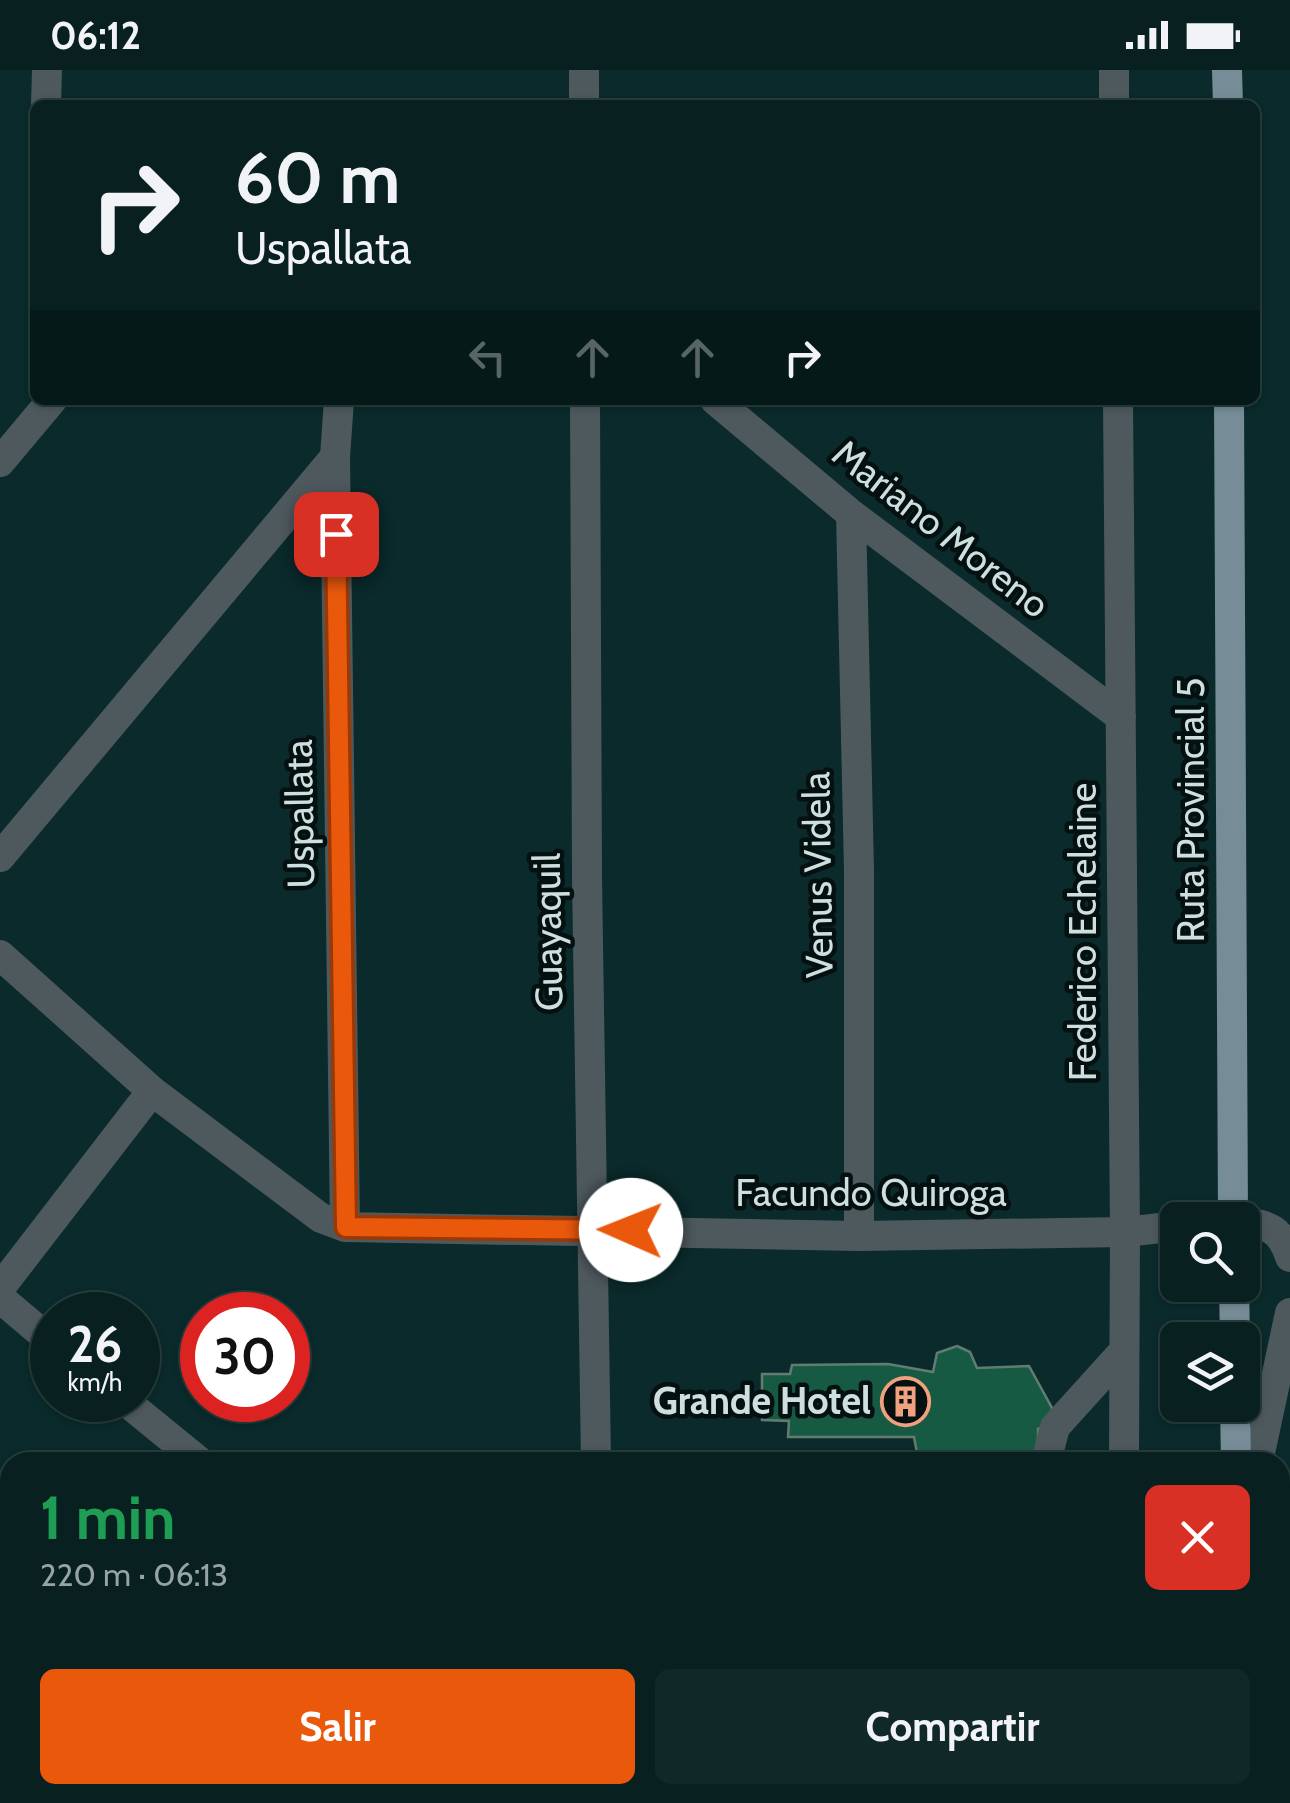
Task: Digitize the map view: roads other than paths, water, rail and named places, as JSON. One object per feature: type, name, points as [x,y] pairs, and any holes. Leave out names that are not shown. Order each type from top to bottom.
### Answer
[{"type":"main road","points":[[1227,70],[1228,100]]},
{"type":"main road","name":"Ruta Provincial 5","points":[[1229,405],[1237,1202]]},
{"type":"main road","points":[[1235,1422],[1236,1452]]},
{"type":"street","points":[[45,100],[47,70]]},
{"type":"street","points":[[584,70],[584,100]]},
{"type":"street","points":[[1114,70],[1114,100]]},
{"type":"street","points":[[0,462],[48,405]]},
{"type":"street","name":"Uspallata","points":[[339,405],[335,457],[346,1227]]},
{"type":"street","name":"Guayaquil","points":[[585,405],[596,1452]]},
{"type":"street","name":"Mariano Moreno","points":[[720,405],[851,514],[1121,717]]},
{"type":"street","name":"Federico Echelaine","points":[[1118,405],[1126,1232],[1124,1452]]},
{"type":"street","points":[[0,857],[335,457]]},
{"type":"street","name":"Venus Videla","points":[[851,514],[859,870],[859,1236]]},
{"type":"street","name":"Facundo Quiroga","points":[[0,956],[152,1091],[321,1218],[346,1227],[859,1236],[1126,1232],[1160,1228]]},
{"type":"street","points":[[0,1288],[152,1091]]},
{"type":"street","points":[[1260,1224],[1284,1238],[1290,1257]]},
{"type":"street","points":[[0,1298],[30,1323]]},
{"type":"street","points":[[1260,1452],[1290,1313]]},
{"type":"street","points":[[1049,1452],[1055,1427],[1122,1353]]},
{"type":"street","points":[[151,1422],[188,1452]]},
{"type":"place","name":"Grande Hotel","points":[[906,1401]]}]
